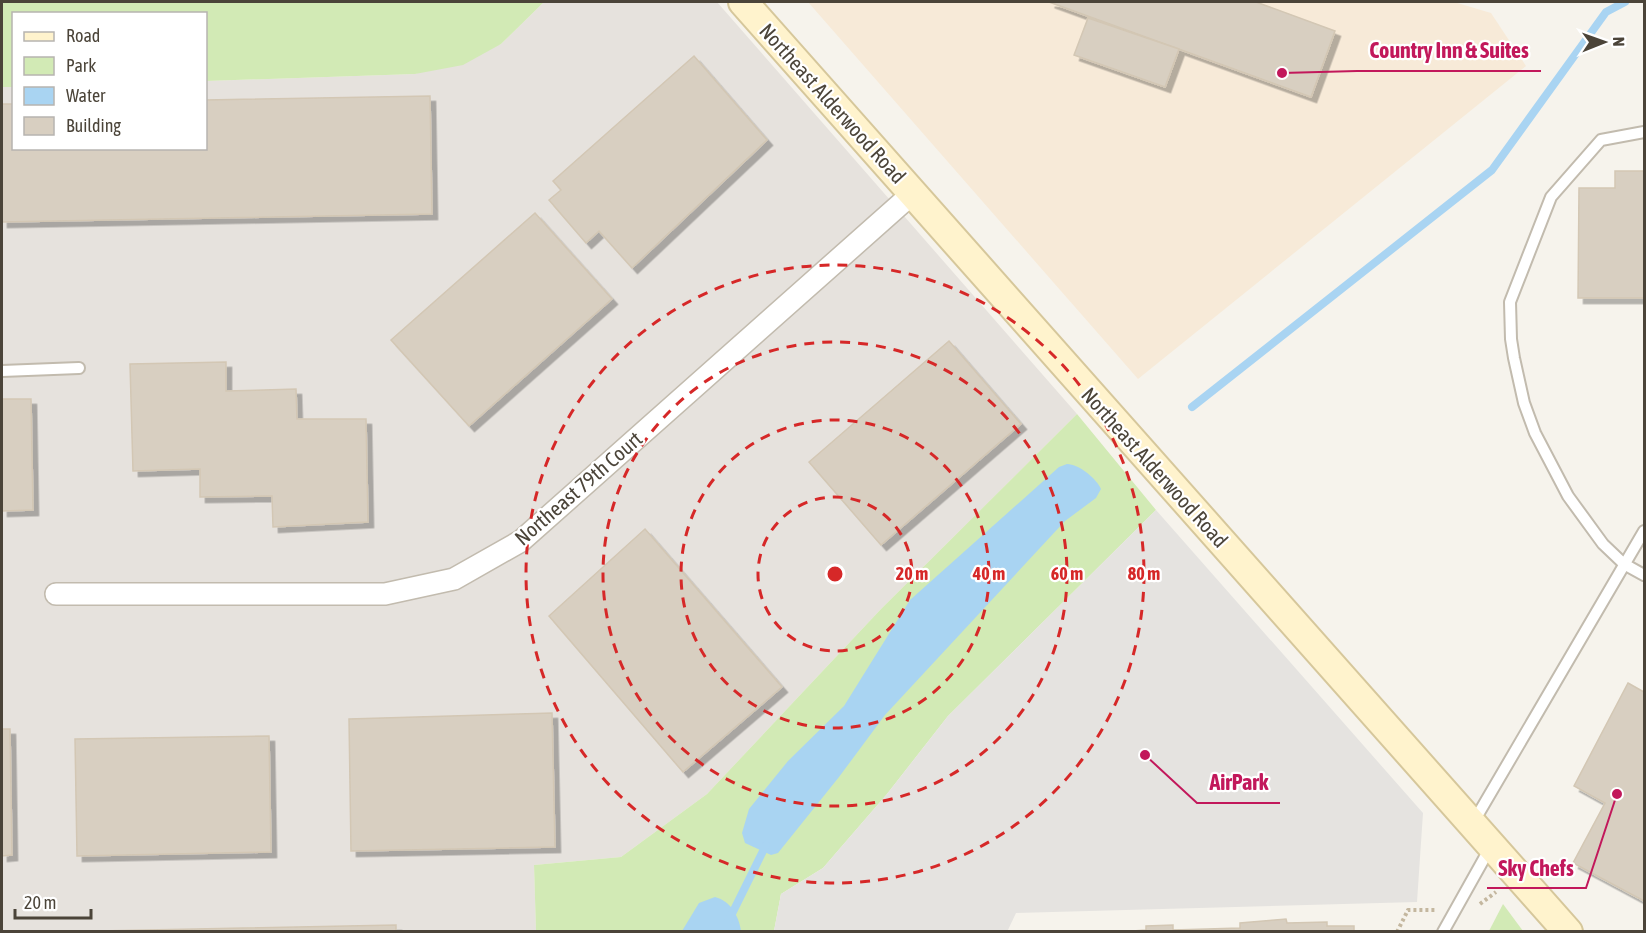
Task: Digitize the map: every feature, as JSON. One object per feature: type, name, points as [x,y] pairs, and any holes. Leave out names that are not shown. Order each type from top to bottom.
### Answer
[{"type":"main road","name":"Northeast Alderwood Road","points":[[742,2],[1568,932]]},
{"type":"street","name":"Northeast 79th Court","points":[[56,594],[385,594],[454,579],[520,541],[913,193]]},
{"type":"lane","points":[[1644,132],[1601,140],[1551,197],[1510,302],[1514,358],[1524,403],[1535,433],[1568,496],[1603,544],[1624,564],[1644,575]]},
{"type":"lane","points":[[2,371],[79,368]]},
{"type":"lane","points":[[1473,824],[1644,531]]},
{"type":"lane","points":[[1443,932],[1492,845]]},
{"type":"shaded area","points":[[544,2],[717,2],[1077,414],[881,609],[707,794],[621,857],[534,865],[536,931],[2,931],[2,87],[12,87],[12,150],[207,150],[207,81],[415,74],[501,44]]},
{"type":"shaded area","points":[[808,2],[1454,2],[1491,13],[1526,66],[1138,379]]},
{"type":"shaded area","points":[[1156,510],[1423,813],[1417,902],[1016,913],[1007,932],[774,931],[781,894],[823,868],[887,794],[948,716]]},
{"type":"green space","points":[[2,2],[544,2],[501,44],[463,65],[415,74],[207,81],[207,12],[12,12],[12,87],[2,87]]},
{"type":"green space","points":[[1077,414],[1156,510],[948,716],[887,794],[823,868],[781,894],[774,931],[536,931],[534,865],[621,857],[707,794],[881,609]]},
{"type":"green space","points":[[1503,904],[1523,931],[1489,931]]},
{"type":"water","points":[[1067,464],[1082,469],[1096,481],[1101,489],[1096,498],[1065,521],[885,715],[778,853],[771,855],[745,843],[742,833],[749,809],[788,761],[844,706],[910,600],[1059,467]]},
{"type":"water","points":[[715,897],[730,906],[741,931],[682,931],[699,903]]},
{"type":"building","points":[[1049,2],[1256,2],[1335,31],[1311,97]]},
{"type":"building","points":[[1088,18],[1179,49],[1165,87],[1074,55]]},
{"type":"building","points":[[694,56],[767,140],[632,268],[599,231],[586,243],[549,200],[561,190],[553,181]]},
{"type":"building","points":[[430,96],[432,214],[2,222],[2,104],[12,104],[12,150],[207,150],[207,100]]},
{"type":"building","points":[[1615,171],[1644,171],[1644,298],[1578,298],[1579,188],[1615,188]]},
{"type":"building","points":[[535,213],[612,299],[469,426],[391,340]]},
{"type":"building","points":[[949,341],[1021,424],[881,545],[809,462]]},
{"type":"building","points":[[226,362],[226,391],[296,389],[297,419],[366,419],[368,522],[273,527],[272,496],[200,497],[200,469],[133,471],[130,364]]},
{"type":"building","points":[[2,399],[31,399],[33,510],[2,511]]},
{"type":"building","points":[[645,529],[782,687],[683,772],[549,616]]},
{"type":"building","points":[[1628,683],[1644,692],[1644,901],[1573,863],[1605,803],[1574,786]]},
{"type":"building","points":[[552,713],[555,847],[351,851],[349,719]]},
{"type":"building","points":[[2,729],[10,729],[12,855],[2,856]]},
{"type":"building","points":[[269,736],[271,852],[77,856],[75,739]]},
{"type":"building","points":[[1286,919],[1287,923],[1327,922],[1327,926],[1354,926],[1354,932],[1119,932],[1146,930],[1146,926],[1173,925],[1173,930],[1240,928],[1240,923]]},
{"type":"building","points":[[396,925],[396,932],[98,932],[98,931]]},
{"type":"waterway","points":[[1192,407],[1492,170],[1606,12],[1625,2]]},
{"type":"waterway","points":[[723,932],[766,845]]},
{"type":"place","name":"Country Inn & Suites","points":[[1282,73]]},
{"type":"place","name":"AirPark","points":[[1145,755]]},
{"type":"place","name":"Sky Chefs","points":[[1617,794]]}]
